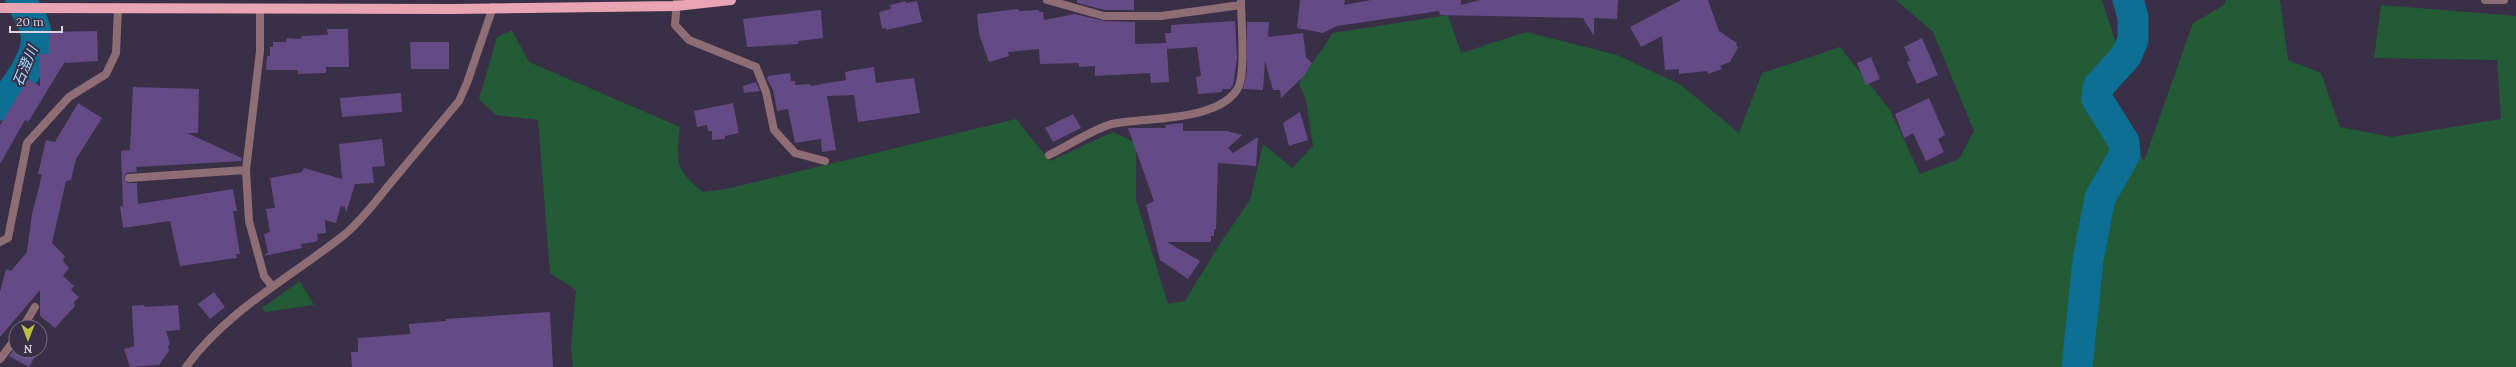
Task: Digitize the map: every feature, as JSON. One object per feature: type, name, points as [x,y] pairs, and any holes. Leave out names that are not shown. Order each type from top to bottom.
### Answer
[{"type":"main road","points":[[1,8],[118,8],[236,4],[260,8],[493,7],[677,3],[731,0]]},
{"type":"street","points":[[1047,0],[1104,16],[1160,16],[1241,3],[1242,69],[1238,88],[1224,103],[1199,112],[1111,124],[1049,155]]},
{"type":"street","points":[[2485,0],[2504,0]]},
{"type":"street","points":[[677,3],[675,25],[689,40],[756,67],[766,92],[774,130],[795,153],[825,161]]},
{"type":"street","points":[[186,367],[199,349],[272,286],[345,234],[364,215],[459,101],[467,83],[493,7]]},
{"type":"street","points":[[0,242],[8,238],[27,143],[69,97],[106,74],[116,53],[118,8]]},
{"type":"street","points":[[260,8],[260,51],[246,170],[249,221],[264,276],[272,286]]},
{"type":"street","points":[[129,178],[246,170]]},
{"type":"street","points":[[28,319],[35,307]]},
{"type":"street","points":[[0,359],[8,348]]},
{"type":"green space","points":[[1896,0],[2102,0],[2116,43],[2103,106],[2144,161],[2193,23],[2224,5],[2226,0],[2280,0],[2288,60],[2321,73],[2340,127],[2392,137],[2501,119],[2497,60],[2374,58],[2381,5],[2516,16],[2516,367],[573,367],[571,346],[576,290],[550,273],[538,120],[496,115],[479,99],[497,37],[512,30],[529,62],[680,127],[678,157],[682,171],[703,192],[726,189],[1016,119],[1050,161],[1113,132],[1136,143],[1136,200],[1168,304],[1185,301],[1221,242],[1250,200],[1263,144],[1292,168],[1313,146],[1306,100],[1299,83],[1333,33],[1448,15],[1461,53],[1526,32],[1617,55],[1681,85],[1739,133],[1762,73],[1840,47],[1890,110],[1920,174],[1959,159],[1974,131],[1933,32]]},
{"type":"green space","points":[[300,281],[314,305],[265,312],[262,308]]},
{"type":"building","points":[[1077,0],[1134,0],[1134,10],[1105,10],[1077,3]]},
{"type":"building","points":[[1300,0],[1345,0],[1344,5],[1371,0],[1461,0],[1461,5],[1480,0],[1618,0],[1617,19],[1594,18],[1594,36],[1583,18],[1440,15],[1439,11],[1337,26],[1323,33],[1297,28]]},
{"type":"building","points":[[1681,0],[1708,0],[1719,31],[1737,43],[1736,45],[1738,47],[1730,62],[1720,66],[1722,69],[1708,74],[1707,71],[1679,74],[1679,69],[1665,70],[1662,36],[1641,47],[1630,27]]},
{"type":"building","points":[[906,1],[906,3],[917,1],[922,22],[886,30],[886,28],[882,29],[879,12],[891,9],[890,5]]},
{"type":"building","points":[[1019,9],[1019,11],[1039,10],[1039,12],[1043,12],[1044,20],[1075,14],[1104,21],[1135,22],[1135,44],[1166,43],[1165,33],[1171,33],[1171,25],[1235,21],[1237,58],[1233,85],[1230,89],[1222,89],[1222,92],[1198,94],[1196,77],[1201,76],[1197,47],[1167,49],[1169,82],[1151,83],[1150,73],[1095,76],[1095,66],[1079,67],[1079,63],[1040,64],[1039,49],[1008,52],[1009,56],[989,62],[979,34],[977,14]]},
{"type":"building","points":[[821,10],[823,38],[798,41],[798,44],[747,47],[743,19]]},
{"type":"building","points":[[1247,22],[1269,22],[1268,37],[1303,33],[1306,57],[1312,63],[1304,76],[1281,98],[1280,90],[1273,90],[1265,61],[1263,90],[1243,89],[1247,71]]},
{"type":"building","points":[[327,29],[348,29],[349,67],[326,67],[326,73],[298,74],[298,70],[266,70],[267,56],[270,56],[270,47],[273,47],[273,42],[286,42],[287,38],[300,39],[302,36],[328,35]]},
{"type":"building","points":[[97,31],[98,61],[65,63],[66,60],[28,122],[25,120],[0,164],[0,125],[28,79],[40,86],[39,54],[49,54],[49,32]]},
{"type":"building","points":[[1922,38],[1938,75],[1917,84],[1907,62],[1910,61],[1904,47]]},
{"type":"building","points":[[410,42],[449,42],[449,69],[411,69]]},
{"type":"building","points":[[1871,57],[1880,79],[1866,85],[1857,63]]},
{"type":"building","points":[[874,67],[876,83],[914,78],[920,113],[858,122],[854,95],[827,96],[836,150],[822,152],[821,139],[795,143],[788,109],[777,111],[773,90],[767,79],[768,76],[790,73],[791,81],[795,81],[795,85],[810,84],[811,86],[846,80],[845,73],[848,71]]},
{"type":"building","points":[[756,82],[760,91],[744,93],[743,86]]},
{"type":"building","points":[[133,87],[199,89],[198,133],[187,133],[242,158],[242,161],[136,167],[137,172],[126,173],[124,178],[127,183],[137,183],[138,204],[233,189],[237,211],[233,211],[240,254],[236,254],[237,258],[180,266],[170,221],[123,228],[120,206],[123,206],[121,151],[130,150]]},
{"type":"building","points":[[401,93],[402,112],[342,117],[340,98]]},
{"type":"building","points":[[1929,98],[1945,135],[1938,139],[1944,152],[1926,161],[1913,133],[1904,138],[1895,114]]},
{"type":"building","points":[[78,103],[102,118],[76,159],[71,180],[66,181],[52,243],[65,256],[63,261],[69,268],[63,276],[74,286],[71,290],[79,297],[74,302],[75,306],[55,328],[48,322],[48,319],[44,319],[40,316],[40,290],[15,319],[8,319],[8,328],[0,337],[0,292],[6,269],[11,271],[27,252],[32,214],[42,175],[38,174],[46,140],[55,142]]},
{"type":"building","points":[[733,103],[739,133],[725,136],[725,139],[712,140],[712,131],[708,131],[707,125],[697,127],[694,111]]},
{"type":"building","points":[[1300,112],[1308,140],[1289,146],[1283,123]]},
{"type":"building","points":[[1073,114],[1081,128],[1053,142],[1045,128]]},
{"type":"building","points":[[1183,123],[1183,131],[1227,131],[1242,135],[1228,148],[1233,153],[1258,137],[1256,166],[1218,163],[1216,229],[1214,229],[1214,236],[1211,236],[1211,242],[1167,242],[1200,261],[1188,279],[1160,260],[1146,205],[1154,201],[1128,128],[1166,128],[1165,125]]},
{"type":"building","points":[[382,139],[385,166],[372,167],[374,183],[355,184],[346,213],[345,207],[341,206],[336,223],[325,220],[326,233],[317,234],[318,240],[315,242],[301,244],[302,248],[264,256],[268,252],[264,234],[270,232],[266,209],[275,208],[270,178],[302,172],[304,168],[342,179],[339,144]]},
{"type":"building","points":[[214,292],[225,307],[210,319],[198,304]]},
{"type":"building","points":[[144,305],[145,307],[178,305],[180,330],[166,331],[170,344],[168,346],[169,351],[159,365],[130,367],[124,349],[134,346],[132,306]]},
{"type":"building","points":[[550,312],[553,367],[352,367],[351,352],[358,352],[358,338],[410,334],[409,324],[446,321],[446,319]]},
{"type":"building","points":[[14,359],[34,359],[29,367]]},
{"type":"waterway","name":"石澄川","points":[[0,105],[19,82],[25,72],[34,52],[36,43],[34,25],[21,0]]},
{"type":"waterway","points":[[2077,367],[2088,260],[2100,198],[2125,154],[2124,142],[2097,99],[2098,87],[2126,56],[2133,40],[2133,17],[2128,0]]}]
